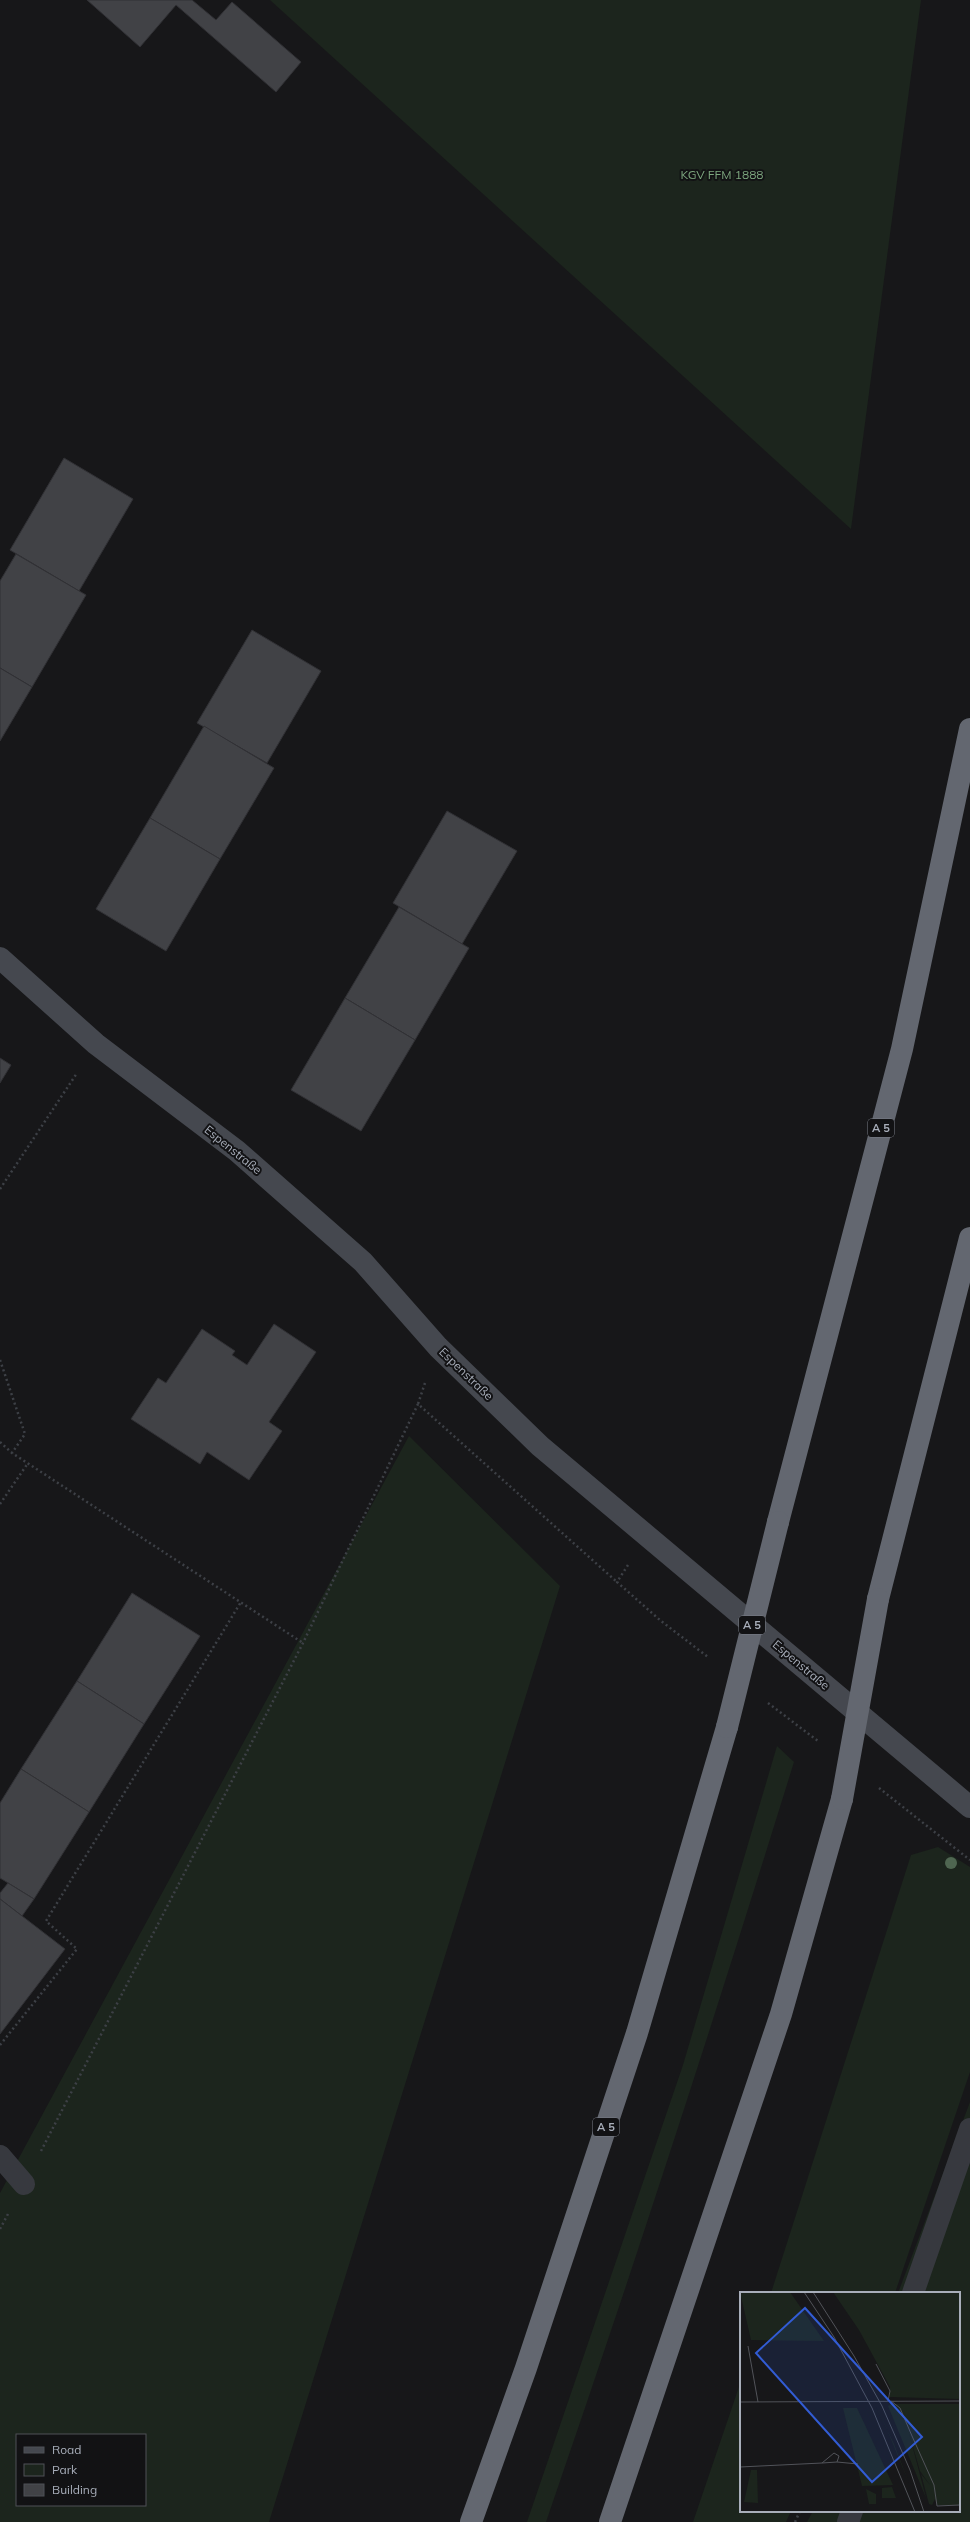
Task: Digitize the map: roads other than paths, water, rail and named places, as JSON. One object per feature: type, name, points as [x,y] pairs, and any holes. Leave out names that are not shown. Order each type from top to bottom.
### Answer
[{"type":"highway","name":"A 5","points":[[471,2522],[526,2368],[637,2033],[727,1727],[778,1522],[902,1049],[970,729]]},
{"type":"highway","points":[[610,2522],[781,2014],[842,1799],[878,1599],[970,1238]]},
{"type":"street","name":"Espenstraße","points":[[0,958],[96,1044],[237,1151],[340,1242],[387,1288],[438,1347],[540,1446],[940,1783],[967,1800]]},
{"type":"street","points":[[913,2292],[970,2129]]},
{"type":"street","points":[[0,2156],[24,2184]]},
{"type":"street","points":[[848,2522],[852,2512]]},
{"type":"park label","name":"KGV FFM 1888","points":[[722,175]]}]
